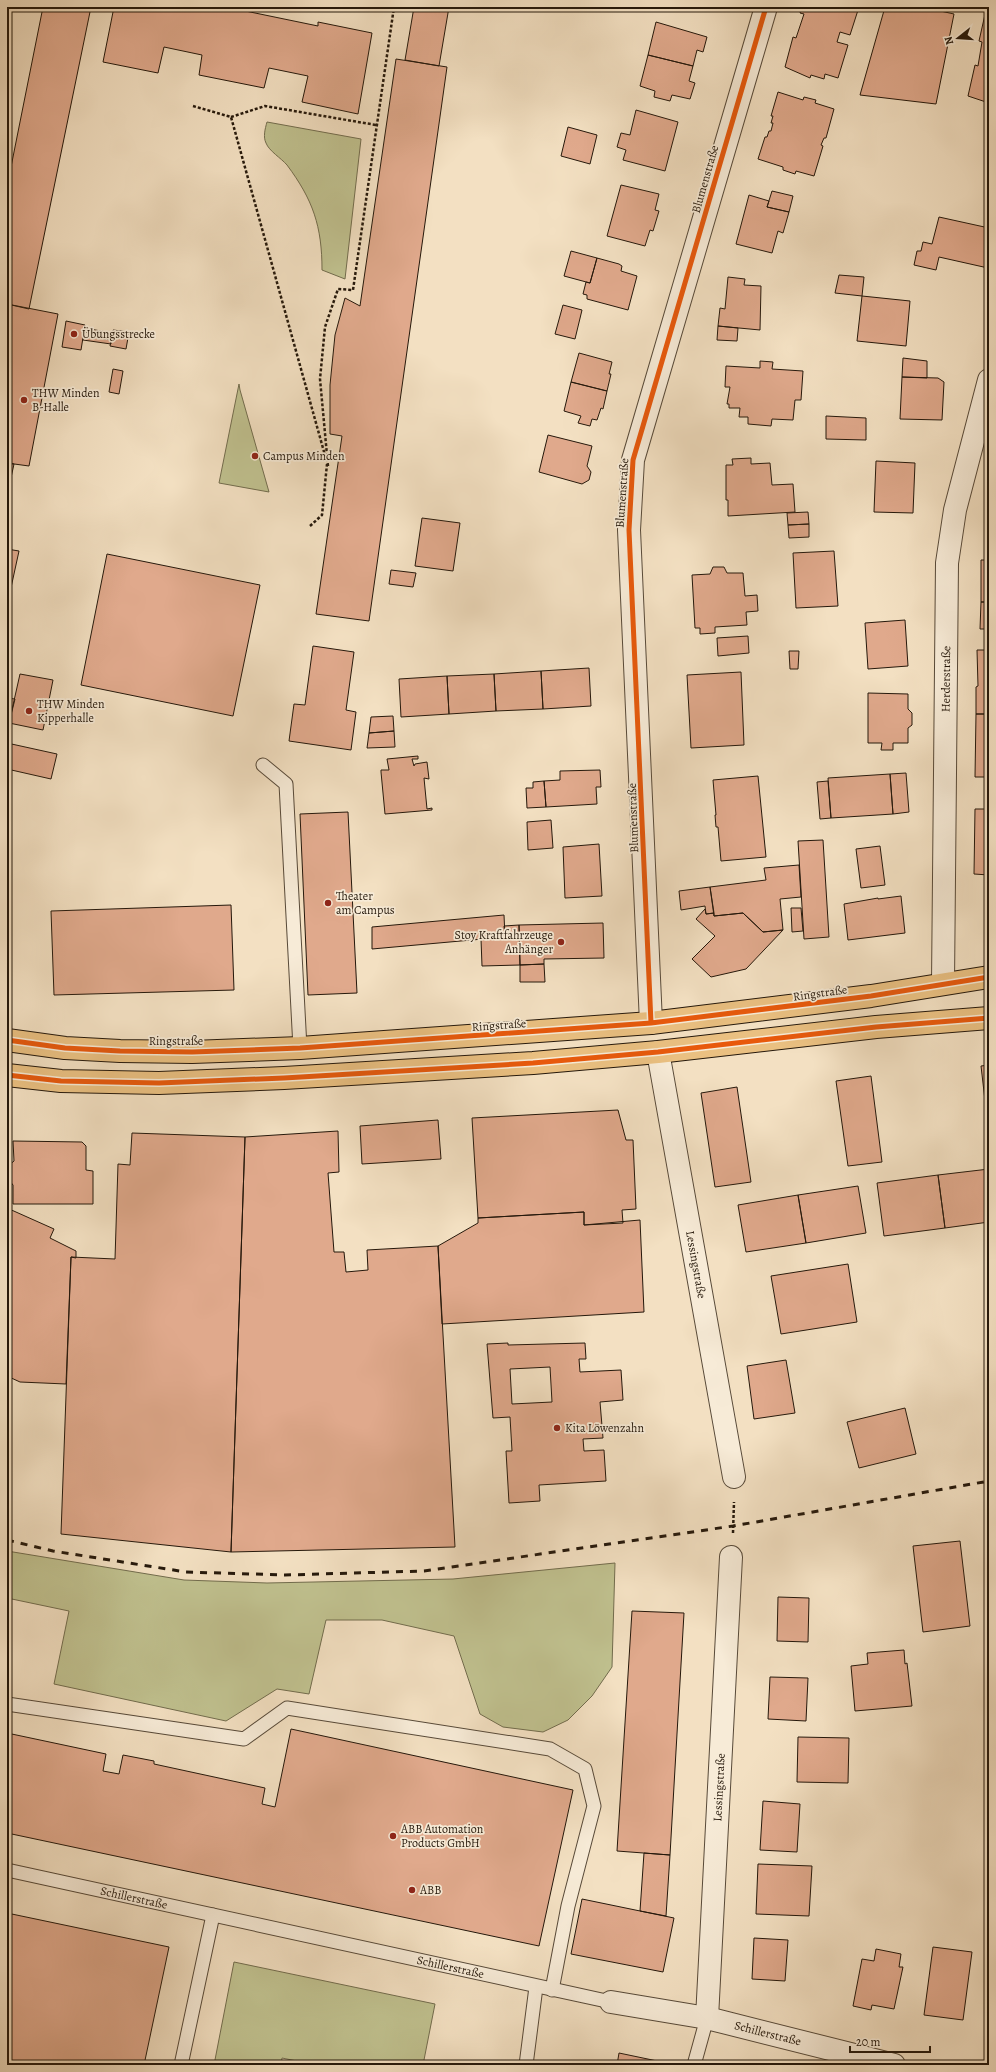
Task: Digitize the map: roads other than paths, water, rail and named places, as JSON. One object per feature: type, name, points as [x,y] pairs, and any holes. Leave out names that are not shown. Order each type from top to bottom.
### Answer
[{"type":"main road","name":"Ringstraße","points":[[7,1040],[65,1048],[120,1051],[199,1052],[300,1048],[651,1023],[856,998],[943,983],[989,977]]},
{"type":"main road","points":[[7,1076],[61,1081],[159,1083],[276,1079],[518,1064],[658,1052],[876,1027],[989,1018]]},
{"type":"street","name":"Blumenstraße","points":[[651,1023],[630,530],[633,460],[766,7]]},
{"type":"street","name":"Herderstraße","points":[[943,983],[947,563],[955,510],[989,380]]},
{"type":"street","name":"Lessingstraße","points":[[658,1052],[734,1477]]},
{"type":"street","name":"Lessingstraße","points":[[707,2018],[731,1557]]},
{"type":"street","name":"Schillerstraße","points":[[611,2002],[707,2018],[894,2065]]},
{"type":"lane","points":[[263,765],[286,784],[300,1048]]},
{"type":"lane","points":[[7,1704],[244,1738],[287,1708],[550,1749],[585,1769],[594,1806],[568,1906],[552,1990]]},
{"type":"lane","name":"Schillerstraße","points":[[7,1870],[611,2002]]},
{"type":"lane","points":[[181,2065],[213,1915]]},
{"type":"lane","points":[[526,2065],[536,1986]]},
{"type":"lane","points":[[694,2065],[707,2018]]},
{"type":"railway","points":[[7,1540],[53,1551],[186,1572],[285,1575],[424,1571],[733,1526],[989,1481]]},
{"type":"place","name":"Übungsstrecke","points":[[74,334]]},
{"type":"place","name":"THW Minden B-Halle","points":[[24,400]]},
{"type":"place","name":"Campus Minden","points":[[255,456]]},
{"type":"place","name":"THW Minden Kipperhalle","points":[[29,711]]},
{"type":"place","name":"Theater am Campus","points":[[328,903]]},
{"type":"place","name":"Stoy Kraftfahrzeuge Anhänger","points":[[561,942]]},
{"type":"place","name":"Kita Löwenzahn","points":[[557,1428]]},
{"type":"place","name":"ABB Automation Products GmbH","points":[[393,1836]]},
{"type":"place","name":"ABB","points":[[412,1890]]}]
